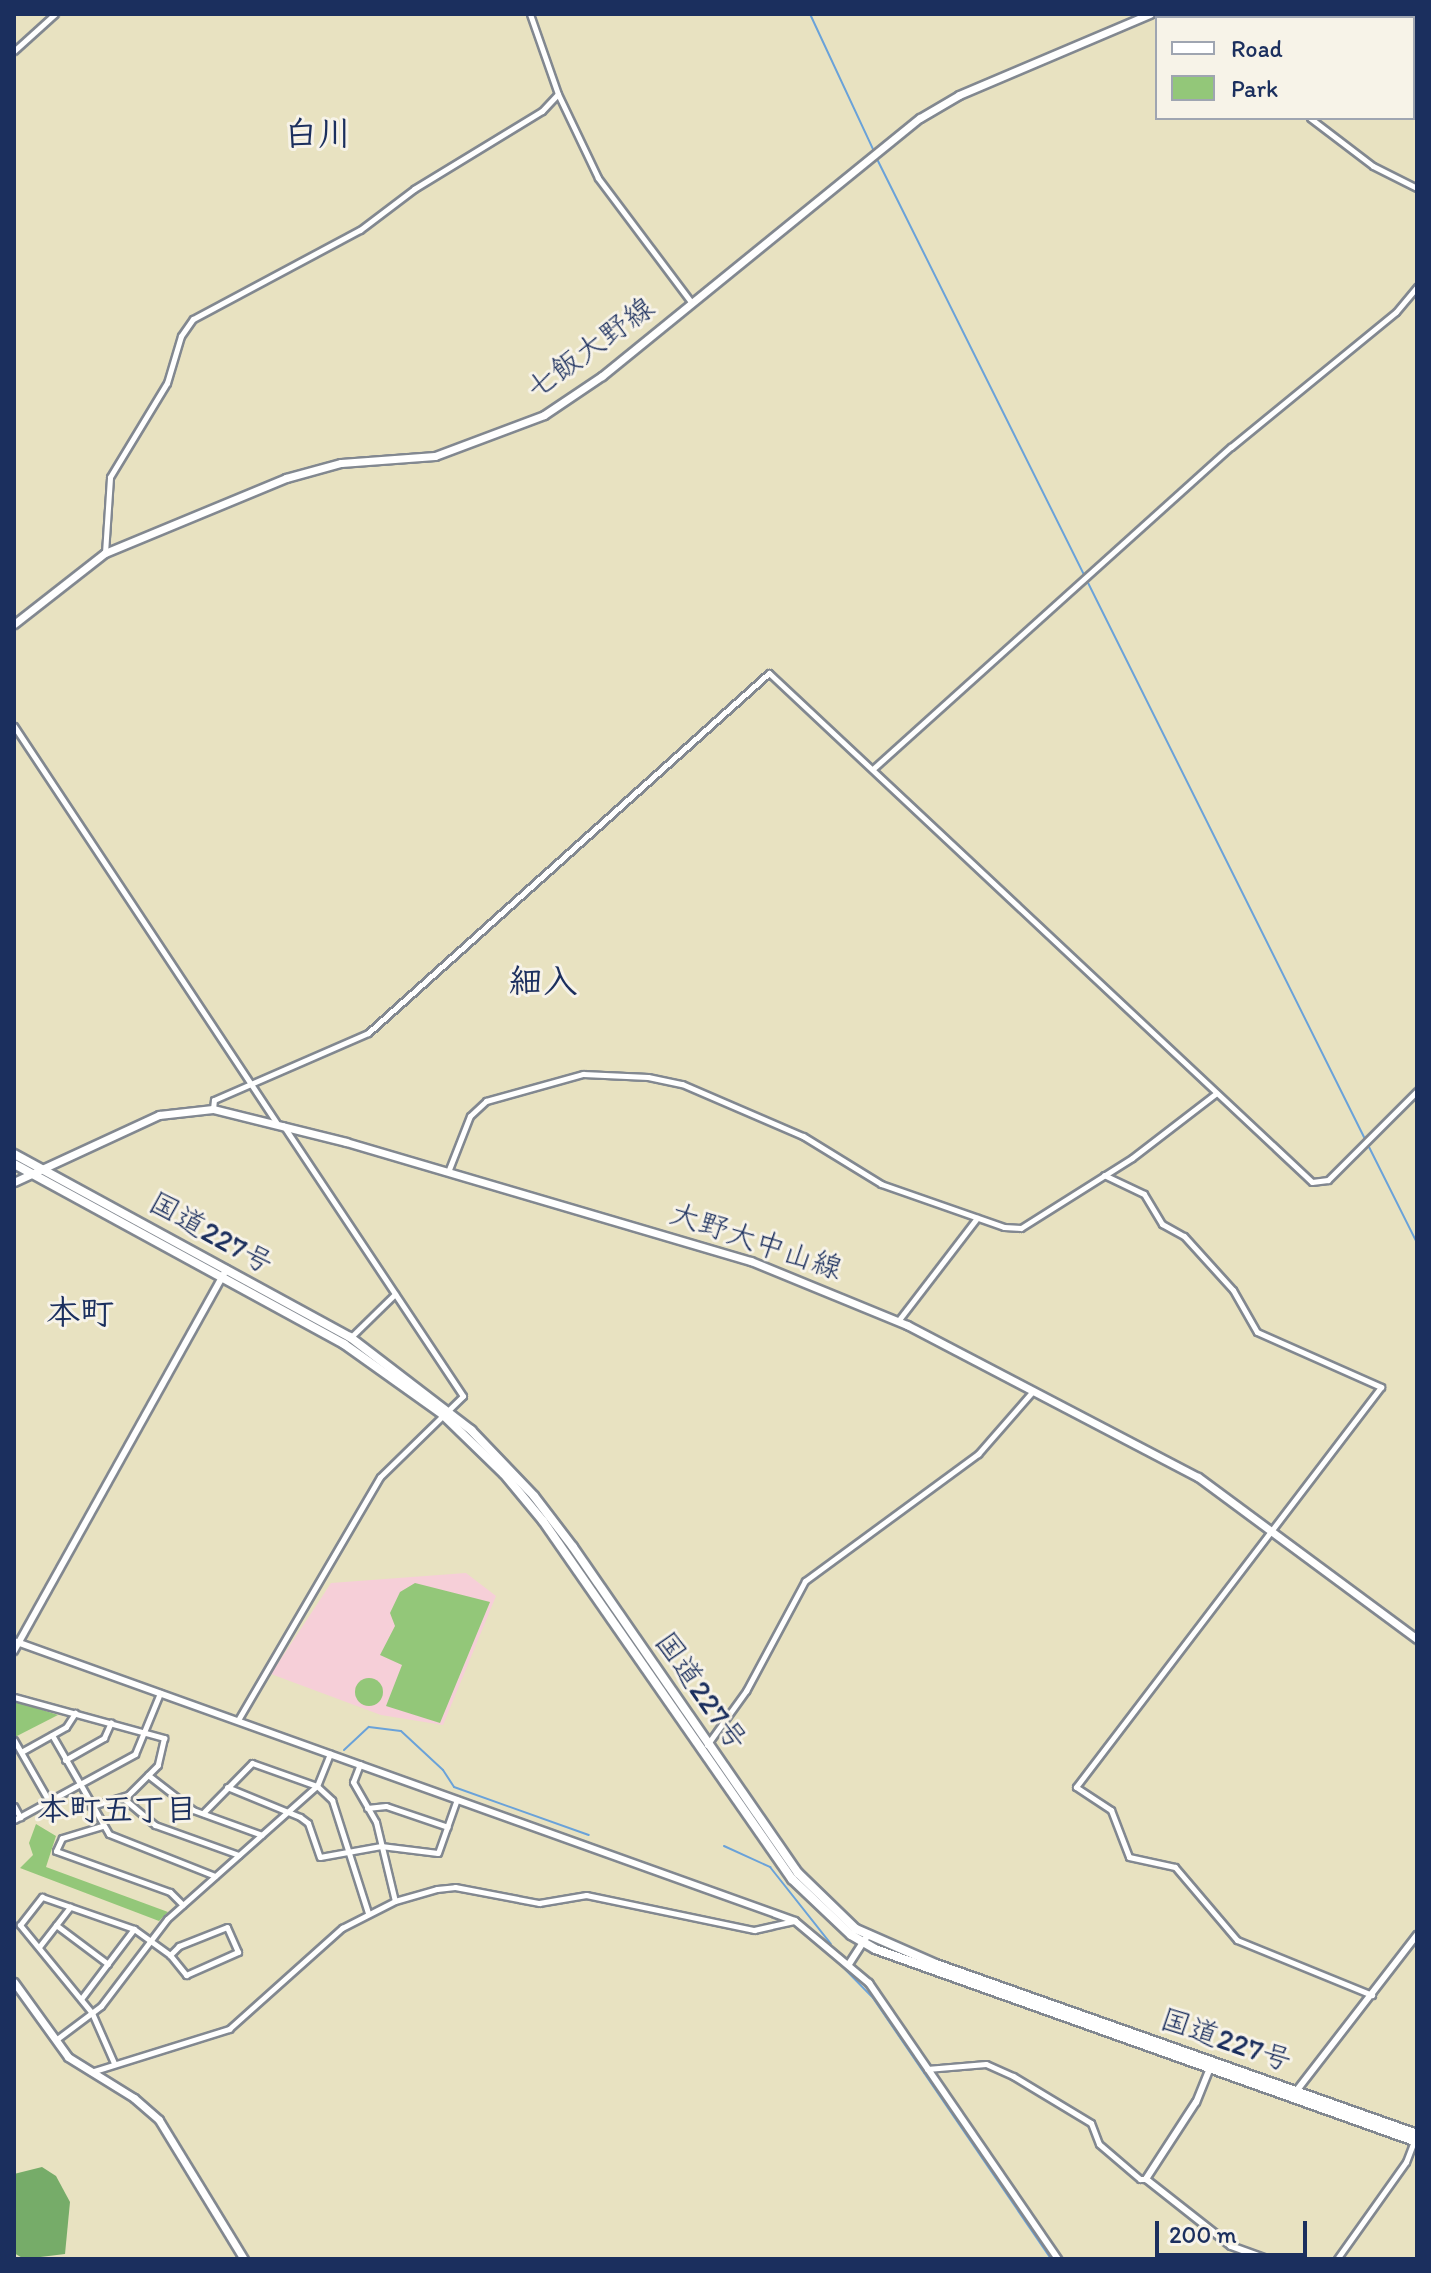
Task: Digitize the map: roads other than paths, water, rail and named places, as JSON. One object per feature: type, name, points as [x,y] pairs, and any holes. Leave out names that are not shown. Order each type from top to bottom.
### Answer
[{"type":"highway","name":"国道227号","points":[[14,1154],[347,1341],[446,1412],[534,1496],[705,1746],[798,1873],[824,1903],[866,1939],[1416,2137]]},
{"type":"highway","name":"国道227号","points":[[14,1164],[225,1273]]},
{"type":"main road","name":"七飯大野線","points":[[14,624],[105,553],[305,471],[435,456],[544,415],[577,395],[875,152],[959,95],[1150,14]]},
{"type":"main road","name":"大野大中山線","points":[[14,1182],[159,1115],[213,1109],[279,1123],[751,1261],[898,1321],[1198,1477],[1417,1639]]},
{"type":"main road","points":[[14,1982],[68,2057],[134,2098],[159,2120],[244,2259]]},
{"type":"street","points":[[14,51],[55,14]]},
{"type":"street","points":[[530,14],[558,94],[598,178],[691,302]]},
{"type":"street","points":[[105,553],[110,477],[167,383],[181,336],[193,319],[360,230],[414,189],[542,111],[558,94]]},
{"type":"street","points":[[1313,120],[1373,166],[1417,188]]},
{"type":"street","points":[[874,768],[1231,447],[1396,312],[1417,287]]},
{"type":"street","points":[[213,1109],[214,1100],[368,1033],[769,673],[1212,1084],[1215,1094],[1317,1185],[1417,1091]]},
{"type":"street","points":[[14,726],[463,1396],[380,1477],[238,1720]]},
{"type":"street","points":[[448,1172],[470,1116],[486,1101],[566,1077],[648,1077],[682,1084],[803,1136],[881,1184],[1004,1227],[1029,1225],[1071,1192],[1104,1175],[1215,1094]]},
{"type":"street","points":[[1104,1175],[1144,1194],[1162,1224],[1184,1236],[1233,1290],[1257,1332],[1381,1387],[1076,1787],[1111,1810],[1129,1857],[1175,1867],[1237,1940],[1372,1995]]},
{"type":"street","points":[[898,1321],[977,1218]]},
{"type":"street","points":[[14,1651],[225,1273]]},
{"type":"street","points":[[347,1341],[395,1294]]},
{"type":"street","points":[[705,1746],[746,1691],[805,1581],[978,1454],[1033,1391]]},
{"type":"street","points":[[17,1642],[795,1921],[869,1983],[1058,2259]]},
{"type":"street","points":[[14,1806],[17,1819],[135,1754],[160,1693]]},
{"type":"street","points":[[14,1697],[161,1734],[165,1749],[148,1775],[123,1798],[91,1806]]},
{"type":"street","points":[[23,1751],[66,1727],[75,1713]]},
{"type":"street","points":[[65,1760],[104,1738],[111,1722]]},
{"type":"street","points":[[52,1735],[102,1826],[125,1844],[216,1877]]},
{"type":"street","points":[[14,1740],[49,1801]]},
{"type":"street","points":[[57,2039],[92,2013],[183,1905],[317,1786],[330,1753]]},
{"type":"street","points":[[203,1813],[252,1763],[317,1786],[332,1800],[368,1913]]},
{"type":"street","points":[[360,1764],[353,1782],[367,1808],[381,1846],[395,1901]]},
{"type":"street","points":[[148,1775],[203,1813],[263,1835]]},
{"type":"street","points":[[227,1787],[290,1811],[308,1823],[320,1857],[381,1846],[438,1853],[458,1798]]},
{"type":"street","points":[[123,1798],[155,1825],[239,1855]]},
{"type":"street","points":[[367,1808],[386,1806],[448,1827]]},
{"type":"street","points":[[102,1826],[62,1838],[56,1851],[170,1892],[183,1905]]},
{"type":"street","points":[[90,2072],[229,2029],[326,1939],[368,1913],[395,1901],[447,1887],[529,1903],[586,1895],[754,1930],[795,1921]]},
{"type":"street","points":[[114,2063],[92,2013],[20,1925],[42,1897],[134,1929],[170,1955],[186,1975],[238,1952],[227,1927],[179,1946],[170,1955]]},
{"type":"street","points":[[39,1947],[70,1907]]},
{"type":"street","points":[[56,1925],[108,1964]]},
{"type":"street","points":[[81,1999],[134,1929]]},
{"type":"street","points":[[1294,2094],[1417,1935]]},
{"type":"street","points":[[849,1964],[866,1939]]},
{"type":"street","points":[[927,2069],[986,2064],[1013,2076],[1091,2123],[1099,2144],[1140,2179],[1146,2179],[1231,2246],[1266,2259]]},
{"type":"street","points":[[1146,2179],[1196,2102],[1211,2065]]},
{"type":"street","points":[[1337,2259],[1406,2162],[1416,2137]]},
{"type":"waterway","points":[[810,14],[874,151]]},
{"type":"waterway","points":[[876,157],[1365,1139]]},
{"type":"waterway","points":[[1368,1145],[1417,1243]]},
{"type":"waterway","points":[[344,1750],[369,1727],[401,1731],[443,1770],[454,1787],[589,1835]]},
{"type":"waterway","points":[[724,1846],[770,1867],[831,1944]]},
{"type":"waterway","points":[[835,1959],[873,1998],[1051,2259]]},
{"type":"district","name":"白川","points":[[318,134]]},
{"type":"district","name":"細入","points":[[543,981]]},
{"type":"district","name":"本町","points":[[80,1313]]},
{"type":"district","name":"本町五丁目","points":[[117,1809]]}]
